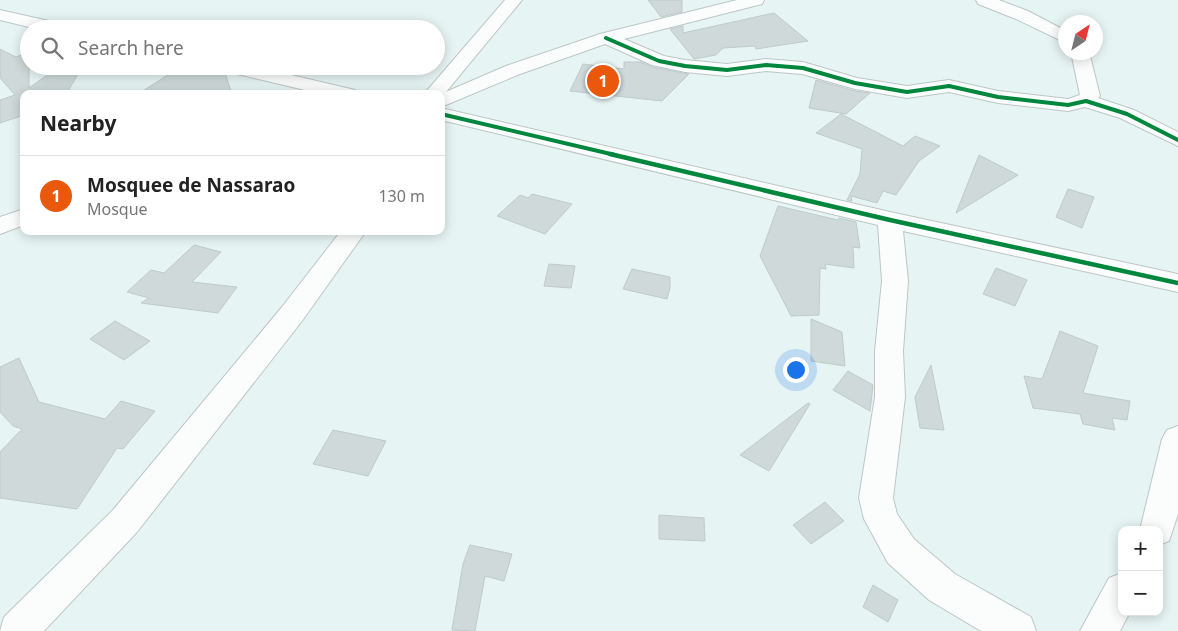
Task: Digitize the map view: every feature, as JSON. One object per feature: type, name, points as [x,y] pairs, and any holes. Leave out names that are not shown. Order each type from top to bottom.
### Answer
[{"type":"street","points":[[438,90],[514,0]]},
{"type":"street","points":[[445,99],[513,70],[606,38],[756,0]]},
{"type":"street","points":[[984,0],[1022,15],[1058,34]]},
{"type":"street","points":[[0,15],[22,20]]},
{"type":"street","points":[[606,38],[659,61],[685,66],[727,70],[766,65],[803,68],[855,83],[907,92],[949,86],[998,97],[1068,105],[1086,101],[1126,114],[1178,140]]},
{"type":"street","points":[[1082,60],[1090,96],[1086,101]]},
{"type":"street","points":[[266,75],[331,90]]},
{"type":"street","points":[[445,115],[890,220],[1178,283]]},
{"type":"street","points":[[0,226],[20,218]]},
{"type":"street","points":[[890,220],[895,281],[889,351],[890,397],[876,498],[881,519],[901,551],[942,587],[1017,631]]},
{"type":"street","points":[[18,631],[126,521],[183,447],[292,314],[351,235]]},
{"type":"street","points":[[1158,526],[1178,439]]},
{"type":"street","points":[[1099,631],[1118,598]]},
{"type":"building","points":[[648,0],[682,0],[682,12],[661,17]]},
{"type":"building","points":[[774,13],[808,41],[756,49],[755,46],[723,48],[716,55],[694,59],[670,29],[683,26],[683,33]]},
{"type":"building","points":[[0,49],[16,57],[20,55],[20,75],[29,75],[29,88],[47,75],[78,75],[69,90],[20,90],[20,116],[0,123],[0,100],[15,95],[0,78]]},
{"type":"building","points":[[624,62],[641,62],[652,67],[689,74],[662,101],[570,91],[583,64],[624,69]]},
{"type":"building","points":[[168,75],[226,75],[231,90],[144,90]]},
{"type":"building","points":[[816,80],[855,91],[870,93],[846,114],[809,108]]},
{"type":"building","points":[[841,114],[903,146],[915,136],[940,146],[919,161],[896,195],[883,191],[877,203],[851,196],[852,201],[847,200],[860,174],[862,149],[816,133]]},
{"type":"building","points":[[979,155],[1018,175],[956,213]]},
{"type":"building","points":[[1068,189],[1094,197],[1082,228],[1056,217]]},
{"type":"building","points":[[532,194],[572,204],[545,234],[497,216],[520,195],[528,198]]},
{"type":"building","points":[[778,206],[838,220],[839,218],[856,222],[860,248],[853,247],[854,268],[825,264],[826,269],[820,268],[819,315],[791,316],[760,256]]},
{"type":"building","points":[[194,245],[221,252],[192,282],[237,287],[218,313],[141,303],[149,298],[127,292],[151,270],[164,273]]},
{"type":"building","points":[[549,264],[575,266],[571,288],[544,286]]},
{"type":"building","points":[[996,268],[1027,280],[1015,306],[983,294]]},
{"type":"building","points":[[632,269],[670,277],[667,299],[623,289]]},
{"type":"building","points":[[811,319],[842,332],[845,366],[811,361]]},
{"type":"building","points":[[115,321],[150,341],[124,360],[90,339]]},
{"type":"building","points":[[1060,331],[1098,346],[1083,393],[1130,401],[1127,420],[1112,418],[1115,430],[1083,424],[1080,414],[1033,408],[1024,376],[1042,379]]},
{"type":"building","points":[[19,358],[39,402],[105,419],[121,401],[155,411],[123,449],[117,448],[77,509],[0,498],[0,452],[22,429],[13,426],[0,412],[0,367]]},
{"type":"building","points":[[931,365],[944,430],[920,428],[915,397]]},
{"type":"building","points":[[848,371],[873,385],[870,411],[833,390]]},
{"type":"building","points":[[808,403],[810,404],[769,471],[740,455]]},
{"type":"building","points":[[333,430],[386,441],[368,476],[313,464]]},
{"type":"building","points":[[825,502],[844,521],[811,544],[793,525]]},
{"type":"building","points":[[659,515],[704,518],[705,541],[659,539]]},
{"type":"building","points":[[470,545],[512,554],[504,581],[485,576],[475,631],[452,630],[463,564]]},
{"type":"building","points":[[873,585],[898,600],[888,622],[863,607]]},
{"type":"cycle path","points":[[606,38],[659,61],[685,66],[727,70],[766,65],[803,68],[855,83],[907,92],[949,86],[998,97],[1068,105],[1086,101],[1127,114],[1178,140]]},
{"type":"cycle path","points":[[445,115],[890,220],[1178,283]]},
{"type":"place","name":"Mosquee de Nassarao","points":[[603,81]]}]
